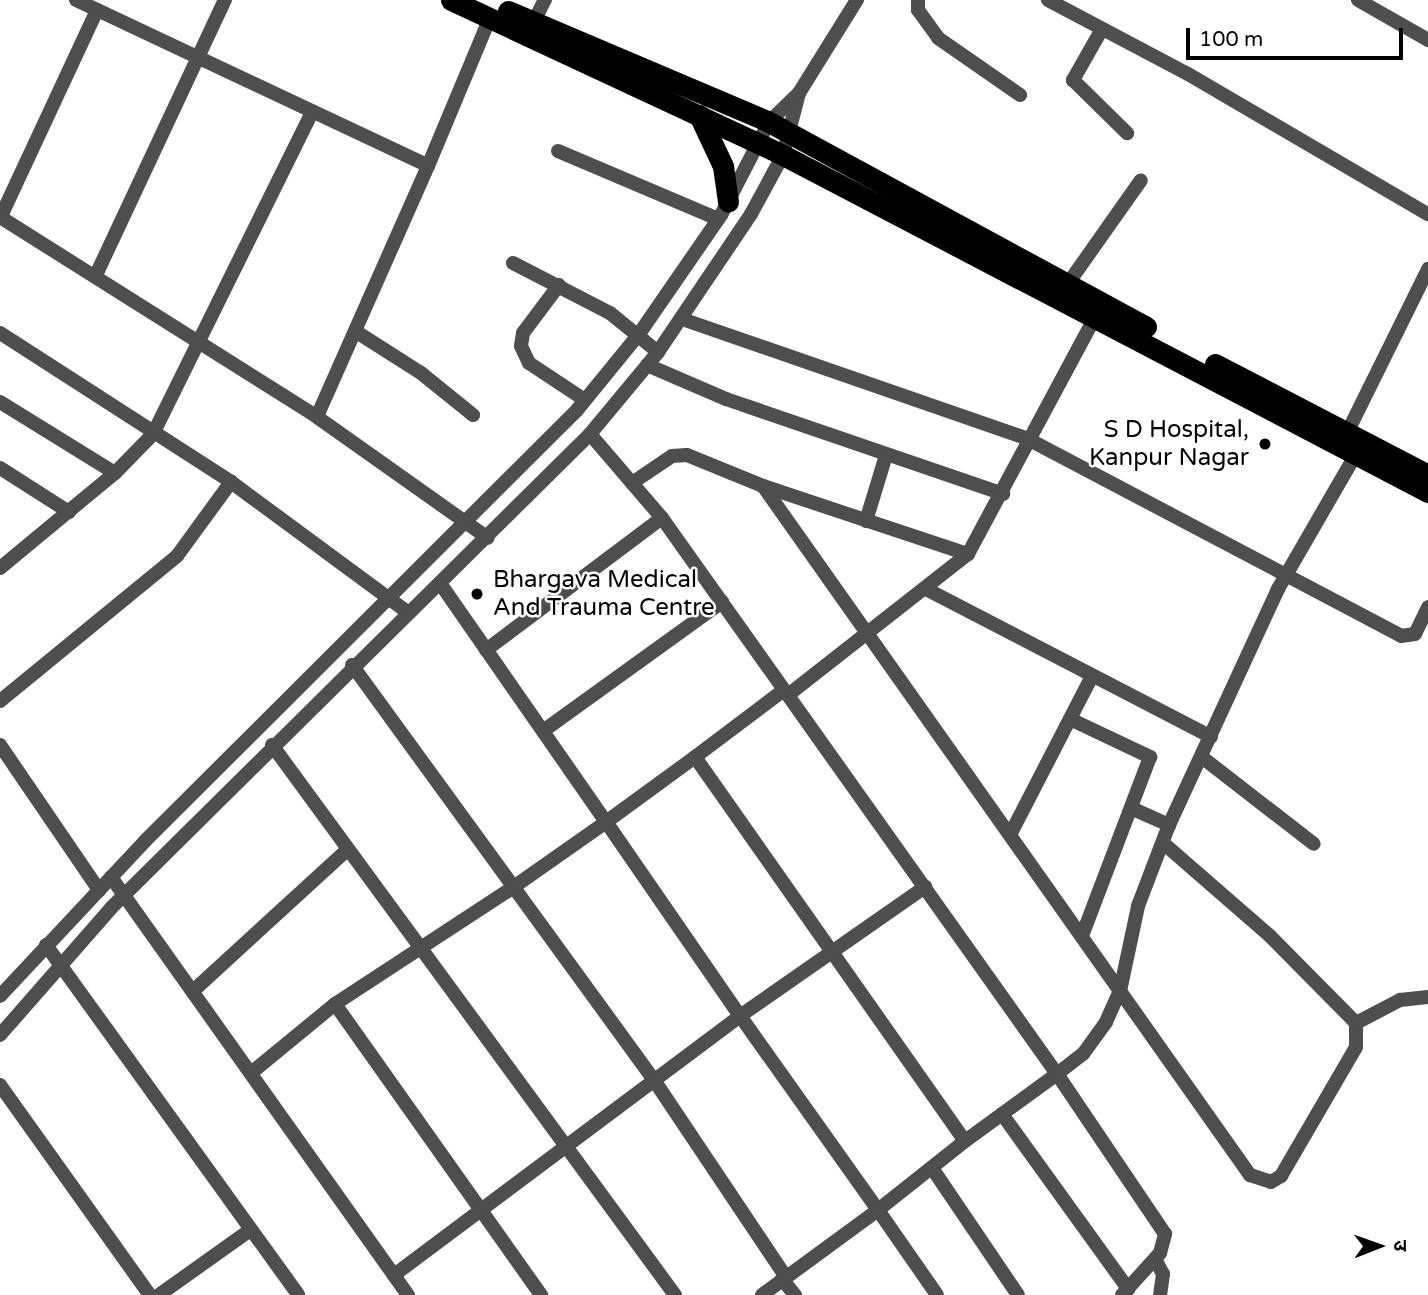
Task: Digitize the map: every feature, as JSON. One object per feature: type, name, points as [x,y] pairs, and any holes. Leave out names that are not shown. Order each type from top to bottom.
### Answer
[{"type":"highway","points":[[451,0],[487,9],[783,155],[1428,492]]},
{"type":"highway","points":[[530,30],[769,122],[1067,285],[1428,475]]},
{"type":"highway","points":[[699,115],[723,166],[723,211]]},
{"type":"street","points":[[76,0],[428,166]]},
{"type":"street","points":[[96,275],[200,60],[225,0]]},
{"type":"street","points":[[530,30],[545,0]]},
{"type":"street","points":[[0,996],[111,877],[585,400],[639,334],[723,211],[769,122],[799,93],[857,0]]},
{"type":"street","points":[[918,0],[918,10],[938,38],[1020,95]]},
{"type":"street","points":[[1357,0],[1428,40]]},
{"type":"street","points":[[1056,2],[1428,214]]},
{"type":"street","points":[[317,416],[428,166],[487,9]]},
{"type":"street","points":[[97,10],[1,215],[317,416],[488,538]]},
{"type":"street","points":[[1102,29],[1073,80],[1127,133]]},
{"type":"street","points":[[0,1035],[61,963],[272,745],[352,665],[488,538],[590,434],[658,352],[751,214],[783,155],[791,133],[799,93]]},
{"type":"street","points":[[0,568],[115,473],[153,434],[201,343],[312,112]]},
{"type":"street","points":[[558,151],[723,211]]},
{"type":"street","points":[[1067,285],[1141,180]]},
{"type":"street","points":[[513,263],[559,285],[639,334],[658,352]]},
{"type":"street","points":[[1348,431],[1428,269]]},
{"type":"street","points":[[559,285],[523,332],[521,346],[529,363],[585,400]]},
{"type":"street","points":[[251,1073],[335,1004],[515,886],[786,692],[872,634],[968,554],[1003,494],[1026,439],[1095,317]]},
{"type":"street","points":[[681,319],[1026,439],[1406,637],[1415,634],[1428,607]]},
{"type":"street","points":[[355,331],[421,373],[473,415]]},
{"type":"street","points":[[0,332],[153,434],[231,482],[409,613]]},
{"type":"street","points":[[647,365],[886,455],[1003,494]]},
{"type":"street","points":[[0,402],[115,473]]},
{"type":"street","points":[[590,434],[662,518],[1057,1074],[1165,1234],[1155,1259],[1125,1292],[1002,1114]]},
{"type":"street","points":[[762,1295],[1083,1054],[1120,991],[1138,906],[1169,825],[1203,758],[1287,574],[1356,454]]},
{"type":"street","points":[[632,483],[672,456],[687,455],[763,486],[968,554]]},
{"type":"street","points":[[866,520],[886,455]]},
{"type":"street","points":[[0,468],[69,512]]},
{"type":"street","points":[[0,701],[177,556],[231,482]]},
{"type":"street","points":[[763,486],[872,634],[1250,1175],[1263,1181],[1280,1176],[1359,1038],[1356,1023],[1270,936],[1163,843]]},
{"type":"street","points":[[486,650],[662,518]]},
{"type":"street","points":[[440,583],[937,1295]]},
{"type":"street","points":[[926,589],[1211,737]]},
{"type":"street","points":[[543,731],[722,602]]},
{"type":"street","points":[[352,665],[654,1080],[795,1295]]},
{"type":"street","points":[[1011,834],[1092,676]]},
{"type":"street","points":[[1070,719],[1150,757],[1082,936]]},
{"type":"street","points":[[0,745],[99,890]]},
{"type":"street","points":[[272,745],[346,850],[675,1295]]},
{"type":"street","points":[[695,757],[965,1141]]},
{"type":"street","points":[[1203,758],[1314,844]]},
{"type":"street","points":[[1131,808],[1169,825]]},
{"type":"street","points":[[193,991],[346,850]]},
{"type":"street","points":[[111,877],[408,1295]]},
{"type":"street","points":[[394,1275],[740,1016],[925,887]]},
{"type":"street","points":[[46,945],[298,1295]]},
{"type":"street","points":[[1356,1023],[1400,1000],[1428,997]]},
{"type":"street","points":[[335,1004],[541,1295]]},
{"type":"street","points":[[0,1085],[150,1295]]},
{"type":"street","points":[[932,1168],[1018,1295]]},
{"type":"street","points":[[159,1295],[250,1230]]},
{"type":"street","points":[[1155,1259],[1163,1273],[1160,1295]]},
{"type":"place","name":"S D Hospital, Kanpur Nagar","points":[[1265,444]]},
{"type":"place","name":"Bhargava Medical And Trauma Centre","points":[[477,594]]}]
